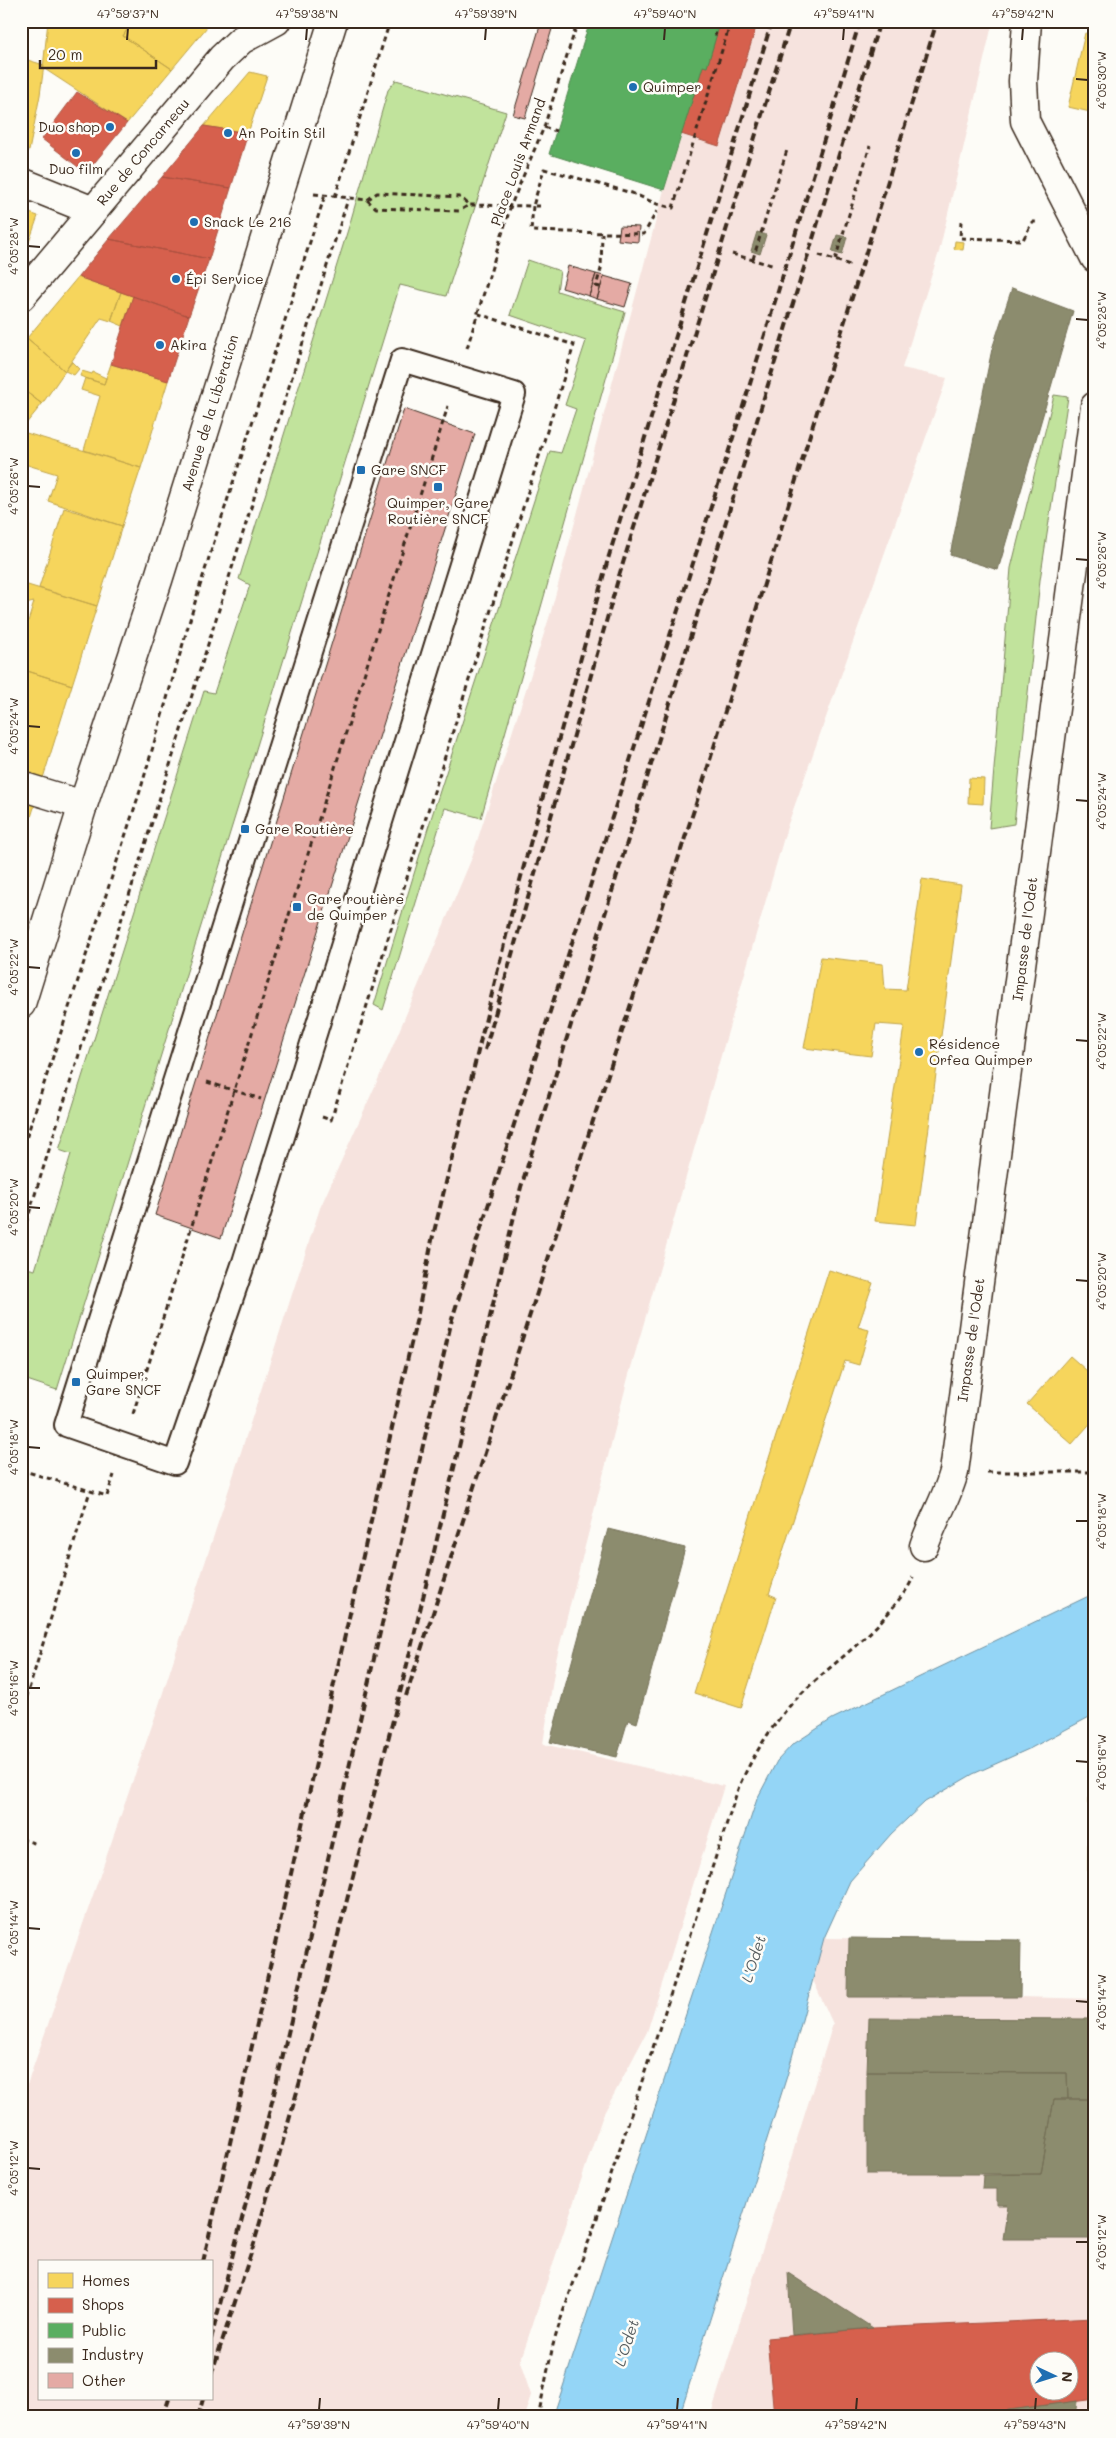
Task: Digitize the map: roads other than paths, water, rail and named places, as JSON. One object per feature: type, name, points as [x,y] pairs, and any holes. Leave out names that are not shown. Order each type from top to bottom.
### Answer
[{"type":"street","name":"Rue de Concarneau","points":[[21,297],[222,58],[241,40],[276,21]]},
{"type":"street","name":"Avenue de la Libération","points":[[21,1004],[158,580],[279,188],[333,21]]},
{"type":"street","points":[[1027,21],[1023,81],[1025,120],[1095,258]]},
{"type":"street","points":[[21,182],[93,212]]},
{"type":"street","name":"Impasse de l'Odet","points":[[924,1546],[930,1529],[944,1502],[954,1472],[1095,406]]},
{"type":"street","points":[[21,786],[84,805]]},
{"type":"lane","points":[[402,360],[457,378],[514,394],[244,1262],[175,1463],[66,1426],[402,360]]},
{"type":"water","name":"L'Odet","points":[[1095,1593],[1095,1714],[1031,1748],[973,1774],[925,1802],[891,1834],[850,1881],[824,1938],[787,2076],[679,2417],[553,2417],[757,1799],[777,1761],[792,1745],[832,1719]]},
{"type":"railway","points":[[203,2260],[418,1313],[432,1240],[516,895],[608,559],[772,21]]},
{"type":"railway","points":[[485,1050],[619,576],[791,21]]},
{"type":"railway","points":[[212,2335],[274,2094],[452,1319],[746,397],[860,21]]},
{"type":"railway","points":[[212,2372],[253,2247],[306,2060],[405,1673],[521,1187],[880,21]]},
{"type":"railway","points":[[406,1696],[706,773],[937,21]]},
{"type":"railway","points":[[163,2417],[169,2400]]},
{"type":"railway","points":[[198,2417],[203,2400]]},
{"type":"place","name":"Quimper","points":[[633,87]]},
{"type":"place","name":"Duo shop","points":[[110,127]]},
{"type":"place","name":"An Poitin Stil","points":[[228,133]]},
{"type":"place","name":"Duo film","points":[[76,153]]},
{"type":"place","name":"Snack Le 216","points":[[194,222]]},
{"type":"place","name":"Épi Service","points":[[176,279]]},
{"type":"place","name":"Akira","points":[[160,345]]},
{"type":"place","name":"Gare SNCF","points":[[361,470]]},
{"type":"place","name":"Quimper, Gare Routière SNCF","points":[[438,487]]},
{"type":"place","name":"Gare Routière","points":[[245,829]]},
{"type":"place","name":"Gare routière de Quimper","points":[[297,907]]},
{"type":"place","name":"Résidence Orfea Quimper","points":[[919,1052]]},
{"type":"place","name":"Quimper, Gare SNCF","points":[[76,1382]]}]
